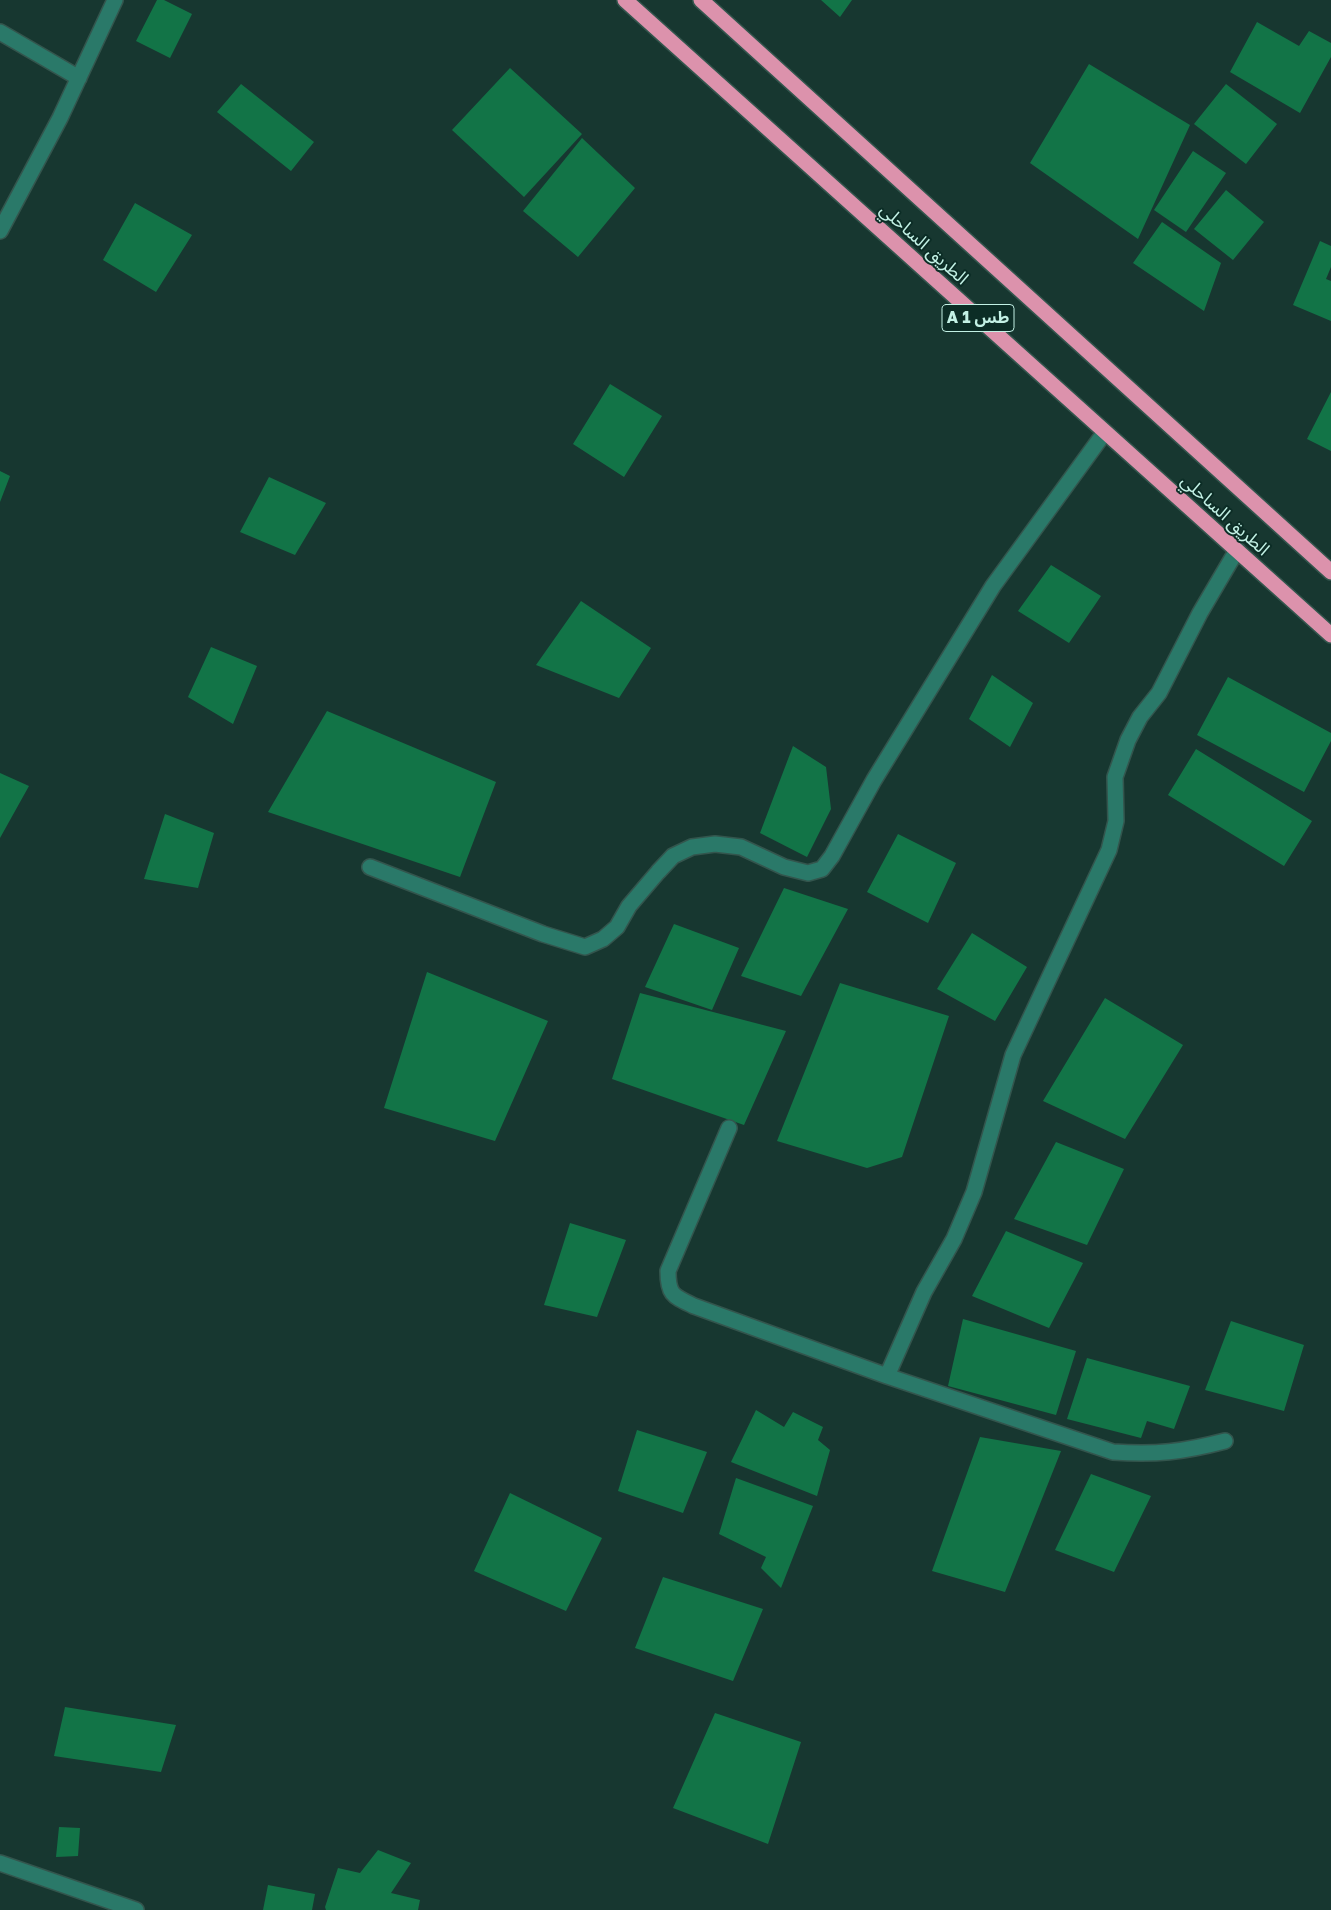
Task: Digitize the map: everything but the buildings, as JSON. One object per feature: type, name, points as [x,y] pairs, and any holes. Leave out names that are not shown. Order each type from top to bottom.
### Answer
[{"type":"highway","name":"الطريق الساحلي","points":[[625,0],[1331,636]]},
{"type":"highway","name":"الطريق الساحلي","points":[[701,0],[1331,572]]},
{"type":"street","points":[[0,230],[60,118],[114,0]]},
{"type":"street","points":[[0,32],[79,78]]},
{"type":"street","points":[[370,867],[543,934],[585,946],[603,939],[617,927],[629,906],[673,856],[692,847],[715,844],[741,847],[784,867],[808,873],[822,869],[832,856],[874,780],[993,586],[1105,432]]},
{"type":"street","points":[[887,1376],[924,1292],[954,1239],[974,1192],[1013,1055],[1109,850],[1116,821],[1115,777],[1128,740],[1140,717],[1159,693],[1200,613],[1237,550]]},
{"type":"street","points":[[729,1128],[668,1271],[668,1285],[673,1296],[694,1306],[887,1376],[1113,1452],[1150,1454],[1190,1450],[1225,1441]]},
{"type":"street","points":[[0,1862],[136,1910]]}]
